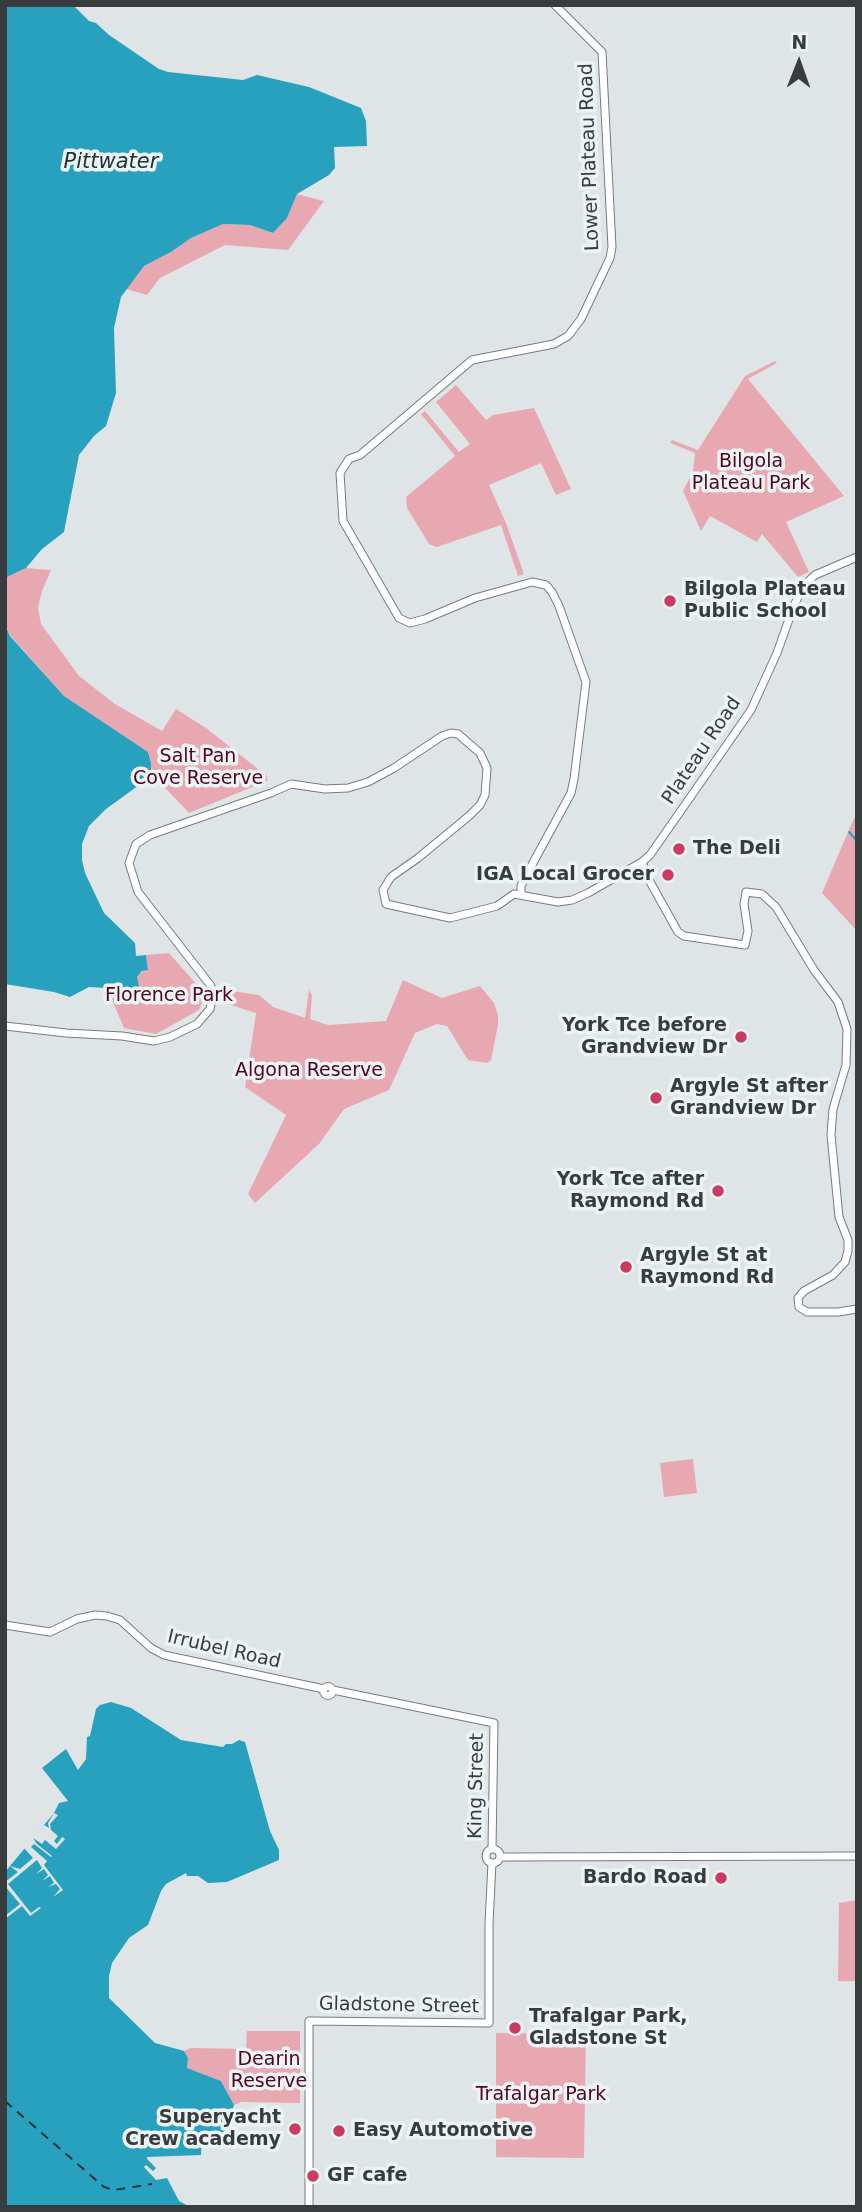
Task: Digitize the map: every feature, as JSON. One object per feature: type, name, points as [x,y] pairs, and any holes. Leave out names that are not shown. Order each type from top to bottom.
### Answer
[{"type":"street","name":"Lower Plateau Road","points":[[521,895],[528,872],[571,793],[574,779],[586,682],[559,606],[546,585],[533,582],[475,598],[425,620],[410,623],[399,618],[343,521],[341,473],[349,459],[360,455],[472,360],[554,344],[568,336],[581,319],[610,258],[612,247],[602,52],[555,5]]},
{"type":"street","name":"Plateau Road","points":[[521,895],[558,902],[572,901],[642,862],[657,845],[751,710],[803,586],[816,575],[857,557]]},
{"type":"street","points":[[5,1026],[154,1041],[170,1037],[197,1024],[210,1009],[211,986],[138,892],[129,863],[136,844],[150,835],[291,784],[325,789],[348,788],[368,782],[451,733],[458,734],[481,753],[486,762],[485,795],[470,816],[391,877],[383,890],[386,904],[450,918],[486,910],[511,896],[521,895]]},
{"type":"street","points":[[642,862],[678,932],[684,936],[744,945],[748,931],[744,904],[746,892],[762,894],[776,907],[814,970],[838,1002],[847,1029],[846,1065],[833,1109],[831,1135],[839,1217],[848,1240],[848,1251],[845,1262],[833,1275],[804,1291],[798,1298],[799,1307],[807,1312],[857,1309]]},
{"type":"street","name":"Irrubel Road","points":[[5,1625],[50,1632],[78,1619],[95,1615],[107,1616],[120,1620],[151,1648],[164,1655],[494,1723]]},
{"type":"street","name":"King Street","points":[[492,1849],[494,1723]]},
{"type":"street","points":[[492,1849],[499,1852],[500,1857],[492,1863],[486,1855],[492,1849]]},
{"type":"street","points":[[500,1857],[857,1856]]},
{"type":"street","name":"King Street","points":[[489,2023],[492,1863]]},
{"type":"street","name":"Gladstone Street","points":[[309,2207],[309,2021],[489,2023]]},
{"type":"green space","points":[[297,194],[324,201],[288,250],[225,245],[160,278],[147,295],[126,289],[144,266],[191,238],[223,224],[250,225],[273,233],[287,218]]},
{"type":"green space","name":"Bilgola Plateau Park","points":[[775,361],[777,363],[748,379],[844,496],[786,522],[809,572],[798,577],[762,534],[757,542],[710,516],[701,531],[683,491],[693,472],[695,453],[670,443],[672,440],[698,450],[745,376]]},
{"type":"green space","points":[[456,385],[486,420],[493,415],[534,408],[571,489],[556,495],[541,463],[489,485],[524,574],[518,576],[501,525],[437,547],[429,544],[407,508],[406,497],[455,456],[421,414],[425,411],[459,452],[470,444],[436,402]]},
{"type":"green space","name":"Salt Pan Cove Reserve","points":[[26,568],[51,570],[38,608],[41,624],[79,676],[115,704],[162,731],[176,709],[206,728],[267,776],[267,781],[189,813],[151,773],[148,752],[64,696],[10,635],[5,625],[5,578]]},
{"type":"green space","points":[[854,818],[857,820],[857,931],[822,893]]},
{"type":"green space","name":"Florence Park","points":[[169,953],[205,994],[199,1010],[156,1034],[124,1028],[110,995],[113,993],[141,1001],[137,977],[148,969],[146,955]]},
{"type":"green space","name":"Algona Reserve","points":[[403,980],[442,998],[480,986],[494,1003],[498,1015],[491,1060],[487,1063],[468,1060],[447,1026],[437,1024],[415,1033],[389,1090],[344,1109],[319,1144],[255,1203],[248,1194],[286,1115],[245,1087],[256,1013],[221,1002],[226,990],[259,995],[273,1007],[305,1018],[309,990],[312,995],[310,1019],[328,1025],[386,1021]]},
{"type":"green space","points":[[693,1459],[697,1493],[664,1497],[660,1463]]},
{"type":"green space","points":[[857,1900],[857,1981],[838,1981],[839,1903]]},
{"type":"green space","name":"Dearin Reserve","points":[[247,2031],[300,2031],[300,2103],[242,2102],[234,2105],[221,2081],[187,2068],[188,2058],[184,2051],[191,2048],[246,2049]]},
{"type":"green space","name":"Trafalgar Park","points":[[496,2033],[586,2034],[584,2158],[496,2157]]},
{"type":"water","name":"Pittwater","points":[[5,5],[74,6],[89,21],[96,23],[159,69],[168,72],[243,80],[257,75],[309,87],[361,108],[366,121],[367,146],[334,147],[335,168],[329,175],[297,194],[287,218],[273,233],[250,225],[223,224],[191,238],[144,266],[121,297],[114,328],[116,393],[106,426],[79,455],[64,532],[42,549],[26,568],[5,578]]},
{"type":"water","points":[[5,625],[10,636],[64,696],[148,752],[151,773],[89,826],[82,844],[85,873],[104,913],[135,943],[136,956],[146,955],[148,970],[142,971],[137,977],[141,996],[139,1004],[107,988],[89,987],[70,997],[5,984]]},
{"type":"water","points":[[111,1702],[131,1708],[181,1740],[223,1747],[239,1740],[245,1742],[270,1831],[279,1850],[279,1860],[227,1882],[208,1883],[198,1876],[187,1876],[186,1873],[166,1884],[148,1925],[129,1938],[112,1963],[109,1976],[109,1998],[155,2043],[184,2051],[188,2058],[187,2068],[221,2081],[234,2105],[223,2137],[202,2137],[201,2155],[147,2157],[156,2168],[153,2171],[146,2165],[144,2167],[156,2180],[167,2178],[179,2201],[190,2207],[5,2207],[5,1872],[54,1813],[59,1803],[68,1801],[42,1768],[66,1749],[78,1770],[86,1759],[87,1737],[90,1736],[96,1709]]},
{"type":"pier","points":[[54,1813],[58,1815],[50,1824],[51,1830],[58,1836],[54,1841],[57,1844],[62,1837],[65,1839],[56,1849],[45,1840],[42,1844],[33,1838],[51,1857],[34,1844],[31,1847],[47,1861],[44,1865],[63,1890],[53,1897],[60,1889],[56,1884],[48,1887],[54,1883],[50,1876],[42,1881],[48,1875],[44,1869],[36,1874],[42,1868],[37,1860],[8,1884],[31,1913],[41,1908],[30,1916],[22,1906],[5,1919],[5,1916],[20,1904],[5,1886],[5,1882],[18,1872],[10,1866],[20,1869],[33,1858],[24,1848],[44,1825],[49,1828],[48,1823]]},
{"type":"waterway","points":[[849,832],[857,841]]},
{"type":"ferry route","points":[[5,2101],[104,2187],[114,2190],[152,2184]]},
{"type":"place","name":"Bilgola Plateau Public School","points":[[670,601]]},
{"type":"place","name":"The Deli","points":[[679,849]]},
{"type":"place","name":"IGA Local Grocer","points":[[668,875]]},
{"type":"place","name":"York Tce before Grandview Dr","points":[[741,1037]]},
{"type":"place","name":"Argyle St after Grandview Dr","points":[[656,1098]]},
{"type":"place","name":"York Tce after Raymond Rd","points":[[718,1191]]},
{"type":"place","name":"Argyle St at Raymond Rd","points":[[626,1267]]},
{"type":"place","name":"Bardo Road","points":[[721,1878]]},
{"type":"place","name":"Trafalgar Park, Gladstone St","points":[[515,2028]]},
{"type":"place","name":"Superyacht Crew academy","points":[[295,2129]]},
{"type":"place","name":"Easy Automotive","points":[[339,2131]]},
{"type":"place","name":"GF cafe","points":[[313,2176]]}]
